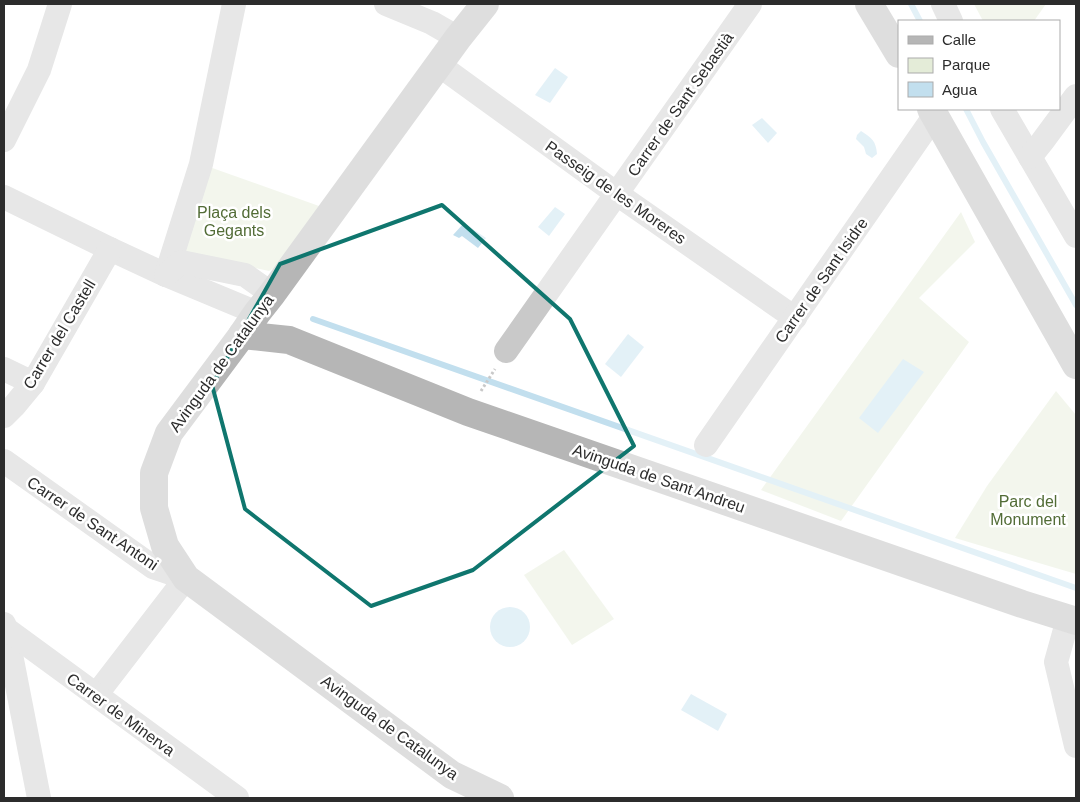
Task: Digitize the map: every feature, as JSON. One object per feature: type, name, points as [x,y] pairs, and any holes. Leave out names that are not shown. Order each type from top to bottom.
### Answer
[{"type":"street","points":[[4,140],[39,70],[60,4]]},
{"type":"street","points":[[166,276],[201,164],[234,4]]},
{"type":"street","points":[[386,4],[432,23],[458,38]]},
{"type":"street","name":"Avinguda de Catalunya","points":[[485,4],[458,38],[264,303],[242,336],[169,433],[154,473],[154,508],[165,546],[186,578],[452,775],[500,798]]},
{"type":"street","name":"Carrer de Sant Sebastià","points":[[506,351],[750,4]]},
{"type":"street","points":[[869,4],[898,52]]},
{"type":"street","points":[[943,4],[951,20]]},
{"type":"street","name":"Passeig de les Moreres","points":[[439,65],[617,194],[794,318]]},
{"type":"street","points":[[1030,157],[1076,96]]},
{"type":"street","points":[[1003,110],[1076,236]]},
{"type":"street","points":[[933,112],[1076,365]]},
{"type":"street","name":"Carrer de Sant Isidre","points":[[706,445],[933,112]]},
{"type":"street","points":[[4,197],[166,276]]},
{"type":"street","name":"Carrer del Castell","points":[[4,416],[33,383],[110,249]]},
{"type":"street","points":[[166,276],[181,262],[245,275],[264,303]]},
{"type":"street","name":"Avinguda de Sant Andreu","points":[[242,336],[289,340],[468,412],[1072,620]]},
{"type":"street","points":[[4,369],[33,383]]},
{"type":"street","name":"Carrer de Sant Antoni","points":[[4,460],[153,568],[186,578]]},
{"type":"street","points":[[96,695],[186,578]]},
{"type":"street","points":[[1072,620],[1056,662],[1076,746]]},
{"type":"street","points":[[5,627],[39,798]]},
{"type":"street","name":"Carrer de Minerva","points":[[5,627],[237,798]]},
{"type":"path","points":[[468,412],[506,351]]},
{"type":"highlighted area","points":[[442,205],[570,319],[634,446],[473,570],[371,606],[245,509],[212,385],[280,264]]},
{"type":"green space","points":[[974,4],[1046,4],[1035,20],[982,20]]},
{"type":"green space","name":"Plaça dels Gegants","points":[[201,164],[319,206],[290,259],[269,271],[178,252]]},
{"type":"green space","points":[[961,212],[975,242],[919,298],[969,342],[841,521],[761,490]]},
{"type":"green space","name":"Parc del Monument","points":[[1056,391],[1076,415],[1076,574],[955,538],[987,486]]},
{"type":"green space","points":[[564,550],[614,619],[572,645],[524,575]]},
{"type":"water","points":[[555,68],[568,77],[550,103],[535,95]]},
{"type":"water","points":[[762,118],[777,133],[768,143],[752,125]]},
{"type":"water","points":[[861,131],[871,138],[876,146],[877,154],[872,158],[866,154],[864,147],[856,139]]},
{"type":"water","points":[[555,207],[565,214],[549,236],[538,227]]},
{"type":"water","points":[[464,223],[486,238],[478,248],[462,236],[459,238],[453,235]]},
{"type":"water","points":[[628,334],[644,347],[621,377],[605,364]]},
{"type":"water","points":[[903,359],[924,372],[878,433],[859,418]]},
{"type":"water","points":[[510,607],[524,613],[530,627],[524,641],[510,647],[496,641],[490,627],[496,613]]},
{"type":"water","points":[[691,694],[727,714],[718,731],[681,710]]},
{"type":"waterway","points":[[911,4],[919,20]]},
{"type":"waterway","points":[[967,110],[1076,305]]},
{"type":"waterway","points":[[313,319],[1076,588]]}]
